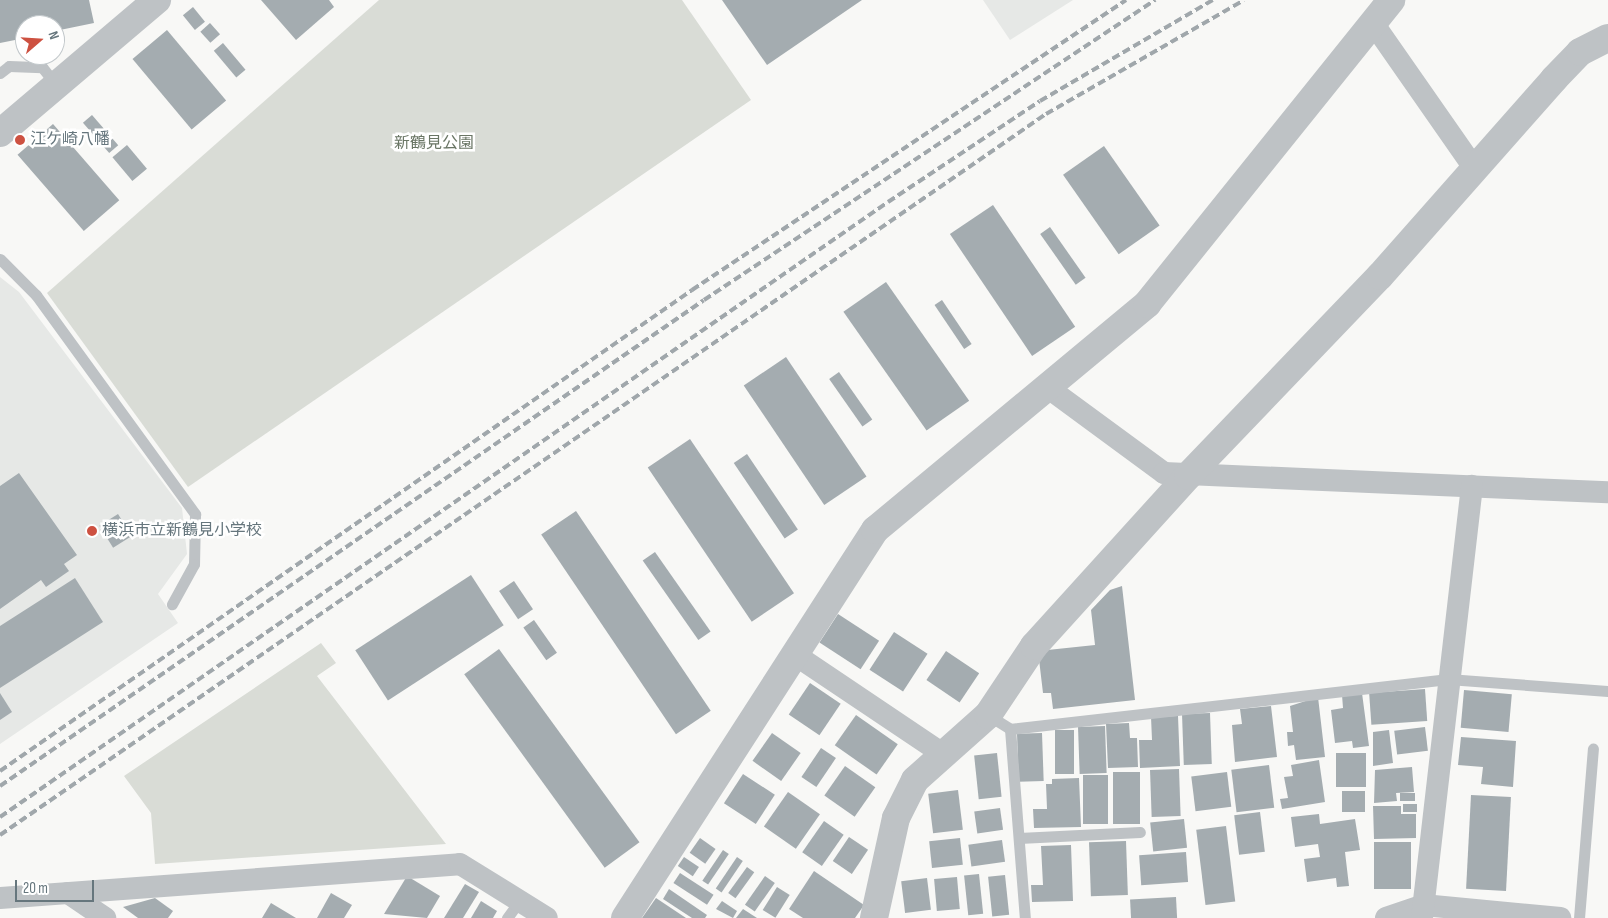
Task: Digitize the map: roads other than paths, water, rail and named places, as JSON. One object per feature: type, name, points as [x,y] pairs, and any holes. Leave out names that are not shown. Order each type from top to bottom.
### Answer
[{"type":"street","points":[[1,131],[157,0]]},
{"type":"street","points":[[625,918],[797,656],[875,530],[1147,304],[1391,0]]},
{"type":"street","points":[[1373,23],[1476,169]]},
{"type":"street","points":[[874,918],[904,795],[943,754],[988,715],[1034,646],[1188,476],[1380,276],[1580,52],[1608,38]]},
{"type":"street","points":[[1046,387],[1164,473],[1188,476],[1608,492]]},
{"type":"street","points":[[1423,912],[1448,679],[1472,486]]},
{"type":"street","points":[[797,656],[943,754]]},
{"type":"street","points":[[0,898],[460,864],[547,918]]},
{"type":"street","points":[[68,892],[105,918]]},
{"type":"street","points":[[1386,918],[1423,912],[1560,918]]},
{"type":"lane","points":[[0,73],[9,66],[42,67],[56,85]]},
{"type":"lane","points":[[0,259],[36,295],[195,514],[194,564],[172,604]]},
{"type":"lane","points":[[988,715],[1010,730],[1448,679],[1608,691]]},
{"type":"lane","points":[[1010,730],[1026,918]]},
{"type":"lane","points":[[1579,918],[1593,749]]},
{"type":"lane","points":[[1019,838],[1140,832]]},
{"type":"lane","points":[[507,918],[520,900]]},
{"type":"railway","points":[[0,771],[692,290],[1126,0]]},
{"type":"railway","points":[[0,786],[704,300],[1155,0]]},
{"type":"railway","points":[[0,817],[888,202],[1040,101],[1213,0]]},
{"type":"railway","points":[[0,835],[1046,114],[1244,0]]},
{"type":"place","name":"江ケ崎八幡","points":[[20,140]]},
{"type":"place","name":"横浜市立新鶴見小学校","points":[[92,531]]},
{"type":"park label","name":"新鶴見公園","points":[[434,144]]}]
